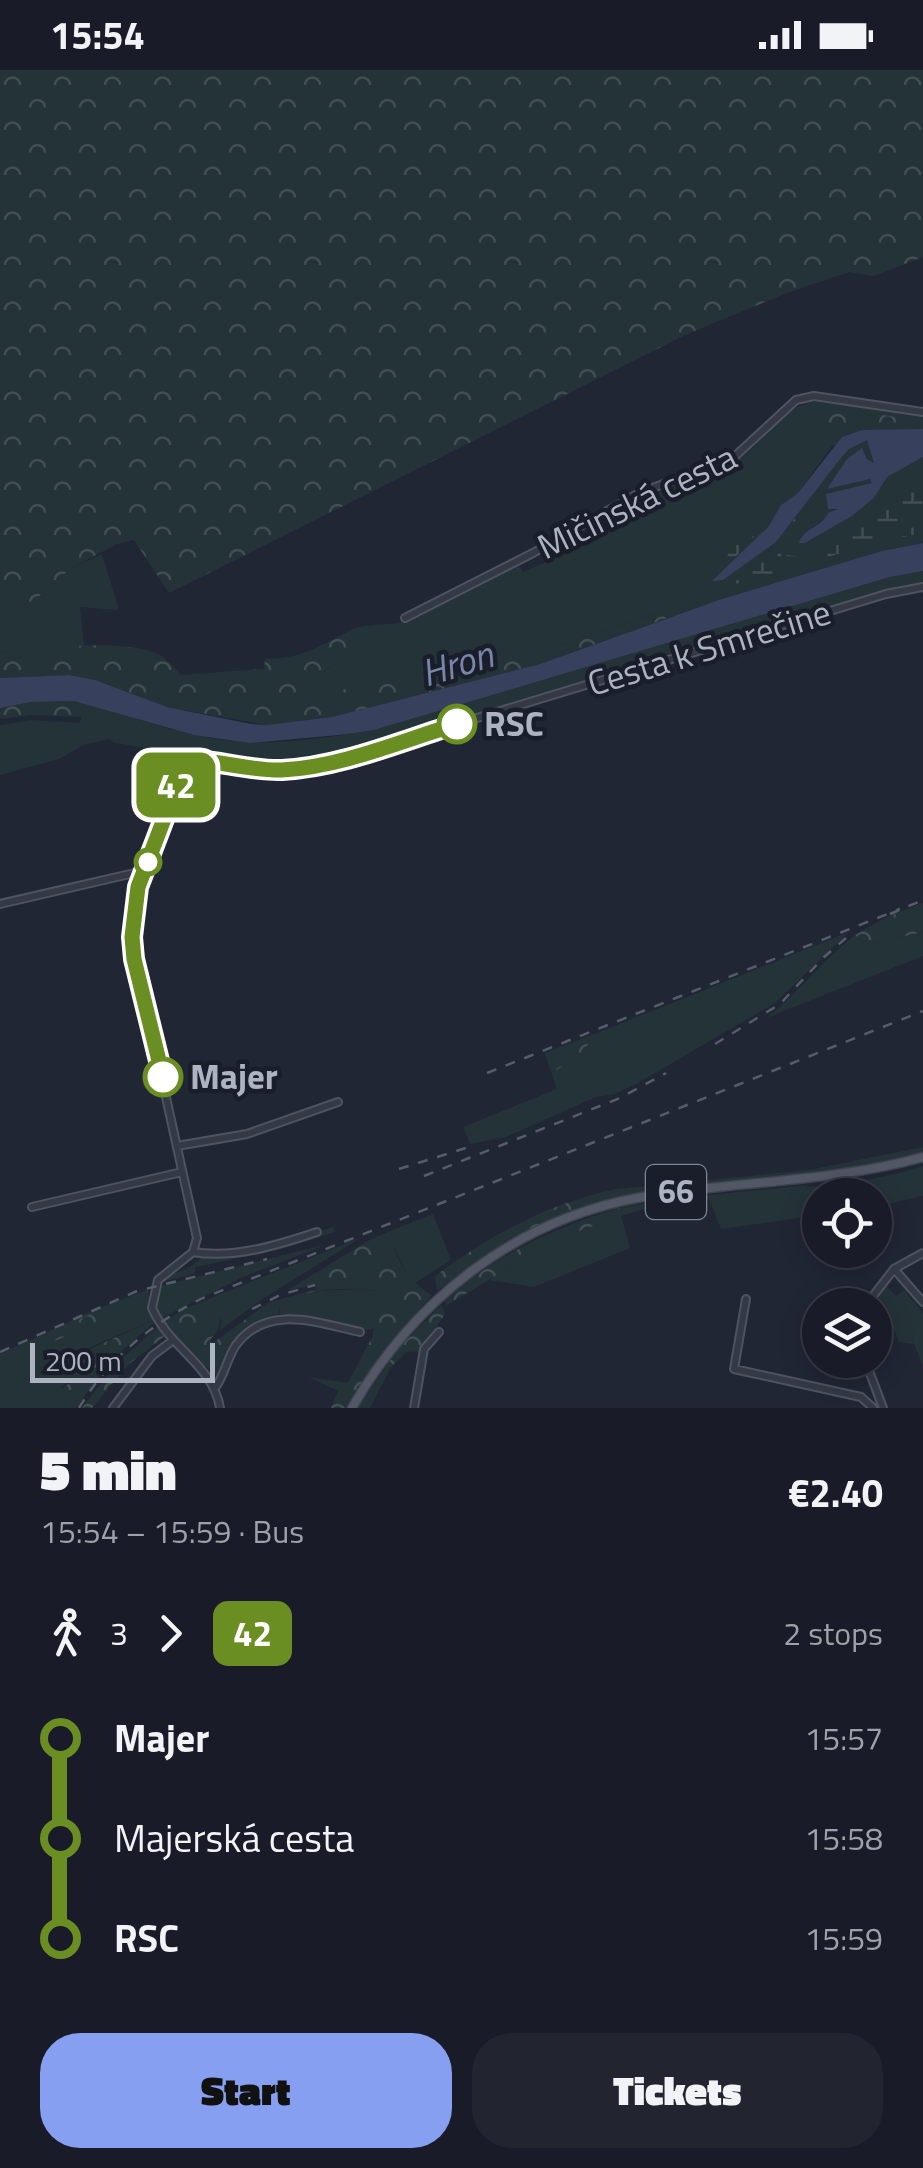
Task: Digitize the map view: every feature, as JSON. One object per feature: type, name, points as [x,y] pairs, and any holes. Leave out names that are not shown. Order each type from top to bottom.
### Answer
[{"type":"main road","name":"66","points":[[352,1408],[391,1349],[425,1310],[449,1288],[528,1236],[604,1206],[678,1192],[842,1174],[923,1157]]},
{"type":"street","name":"Mičinská cesta","points":[[404,618],[640,493],[732,459],[796,400],[814,396],[923,412]]},
{"type":"street","name":"Cesta k Smrečine","points":[[144,870],[182,768],[190,761],[272,770],[302,768],[868,599],[923,587]]},
{"type":"street","points":[[0,904],[144,870]]},
{"type":"street","points":[[144,870],[137,892],[132,949],[197,1238],[193,1252],[162,1275],[152,1296],[157,1319],[172,1341],[204,1372],[215,1388],[220,1408]]},
{"type":"street","points":[[177,1146],[248,1134],[338,1102]]},
{"type":"street","points":[[32,1207],[182,1172]]},
{"type":"street","points":[[193,1252],[238,1252],[317,1232]]},
{"type":"street","points":[[879,1288],[894,1269],[923,1253]]},
{"type":"street","points":[[894,1269],[923,1302]]},
{"type":"street","points":[[746,1299],[734,1368],[862,1397],[873,1408]]},
{"type":"street","points":[[215,1388],[235,1347],[267,1321],[285,1318],[360,1332]]},
{"type":"street","points":[[414,1408],[424,1349],[439,1332]]},
{"type":"street","points":[[113,1408],[152,1356],[172,1341]]},
{"type":"street","points":[[872,1378],[883,1408]]},
{"type":"green space","points":[[0,70],[923,70],[923,257],[874,276],[849,272],[687,334],[169,593],[134,540],[117,544],[71,568],[36,599],[0,617]]},
{"type":"green space","points":[[828,401],[923,416],[923,429],[832,446],[798,493],[781,505],[748,549],[776,543],[839,459],[867,440],[874,463],[867,459],[863,449],[839,486],[865,479],[873,480],[872,484],[827,494],[831,510],[839,509],[807,531],[800,542],[805,543],[852,516],[874,498],[887,477],[923,457],[923,543],[882,551],[667,618],[658,613],[532,654],[298,701],[312,678],[375,642],[399,623],[518,564],[523,572],[582,546],[592,529],[607,516],[626,505],[728,467],[797,407]]},
{"type":"green space","points":[[835,407],[923,418],[923,423],[865,427],[830,437],[820,425],[821,413]]},
{"type":"green space","points":[[923,469],[923,533],[791,568],[786,555],[802,557],[860,520],[873,517],[887,506],[884,497]]},
{"type":"green space","points":[[774,510],[747,546],[720,571],[738,533]]},
{"type":"green space","points":[[795,518],[797,529],[783,540],[781,559],[788,569],[707,588],[756,559]]},
{"type":"green space","points":[[102,554],[119,610],[80,607],[84,646],[0,653],[0,617],[36,599],[71,568]]},
{"type":"green space","points":[[923,571],[923,583],[884,591],[315,762],[232,763],[109,739],[84,745],[59,759],[0,775],[0,725],[33,720],[80,723],[74,701],[182,732],[226,740],[280,742],[374,730],[890,577]]},
{"type":"green space","points":[[658,613],[667,618],[540,664],[332,717],[267,725],[167,707],[95,680],[69,675],[0,678],[0,653],[95,645],[150,651],[164,658],[181,675],[264,669],[265,658],[298,655],[355,628],[399,623],[375,642],[312,678],[300,701],[407,673],[532,654]]},
{"type":"green space","points":[[74,701],[81,717],[33,715],[0,719],[0,708],[31,702]]},
{"type":"green space","points":[[923,903],[923,932],[866,945],[855,935],[887,917]]},
{"type":"green space","points":[[849,932],[775,1003],[636,1084],[615,1094],[596,1097],[506,1137],[470,1144],[463,1127],[557,1089],[551,1072],[577,1056],[597,1033]]},
{"type":"green space","points":[[923,932],[923,956],[766,1018],[855,935],[866,945]]},
{"type":"green space","points":[[597,1033],[577,1056],[551,1072],[545,1053]]},
{"type":"green space","points":[[923,1147],[923,1152],[849,1168],[621,1196],[617,1189],[808,1170]]},
{"type":"green space","points":[[923,1166],[923,1196],[892,1203],[892,1178],[875,1178]]},
{"type":"green space","points":[[802,1186],[802,1218],[721,1229],[709,1199],[648,1208],[621,1216],[630,1248],[534,1287],[489,1280],[557,1239],[620,1216],[619,1208]]},
{"type":"green space","points":[[617,1189],[621,1196],[524,1234],[437,1291],[435,1276],[499,1234],[568,1202]]},
{"type":"green space","points":[[619,1208],[621,1216],[557,1239],[447,1305],[444,1302],[484,1270],[526,1245]]},
{"type":"green space","points":[[433,1214],[451,1260],[412,1285],[390,1231]]},
{"type":"green space","points":[[333,1227],[335,1232],[285,1248],[196,1267],[194,1274],[161,1282],[201,1257],[265,1250]]},
{"type":"green space","points":[[390,1231],[404,1269],[432,1295],[385,1348],[347,1408],[331,1408],[338,1391],[309,1377],[348,1383],[373,1335],[379,1291],[328,1290],[291,1299],[280,1305],[279,1314],[249,1332],[218,1376],[183,1348],[164,1322],[190,1306],[211,1304],[220,1319],[210,1340],[213,1343],[268,1303],[316,1289],[315,1285],[288,1290]]},
{"type":"green space","points":[[362,1237],[219,1331],[222,1321],[212,1305],[196,1304]]},
{"type":"green space","points":[[328,1244],[243,1277],[160,1319],[156,1306],[160,1286]]},
{"type":"green space","points":[[149,1289],[148,1308],[154,1320],[81,1351],[76,1369],[83,1374],[63,1386],[54,1402],[58,1408],[0,1408],[0,1354]]},
{"type":"green space","points":[[359,1289],[380,1291],[375,1328],[367,1330],[280,1314],[280,1305],[294,1297]]},
{"type":"green space","points":[[904,1290],[923,1313],[923,1365],[914,1344],[899,1342],[892,1325],[892,1292],[896,1296]]},
{"type":"green space","points":[[141,1299],[143,1304],[134,1312],[114,1314],[0,1366],[0,1355],[120,1301]]},
{"type":"green space","points":[[441,1305],[445,1314],[421,1351],[406,1352],[391,1367],[370,1408],[358,1408],[398,1349]]},
{"type":"green space","points":[[154,1320],[111,1360],[76,1408],[58,1408],[53,1395],[82,1374],[67,1366],[68,1359]]},
{"type":"green space","points":[[158,1327],[165,1336],[128,1365],[92,1408],[82,1408],[116,1364]]},
{"type":"water","points":[[923,429],[923,457],[887,477],[874,498],[852,516],[799,543],[828,513],[838,509],[828,509],[826,494],[872,483],[870,479],[827,489],[847,459],[862,448],[874,463],[867,440],[840,459],[776,542],[723,580],[712,581],[768,527],[781,505],[798,493],[842,437],[862,430]]},
{"type":"water","points":[[923,543],[923,571],[890,577],[374,730],[250,743],[194,735],[74,701],[31,702],[0,708],[0,678],[69,675],[95,680],[167,707],[251,724],[332,717],[540,664],[719,600],[882,551]]},
{"type":"railway","points":[[890,914],[923,900]]},
{"type":"railway","points":[[487,1073],[900,909]]},
{"type":"railway","points":[[715,1044],[780,1004],[846,938]]},
{"type":"railway","points":[[79,1408],[103,1374],[133,1344],[203,1298],[923,1011]]},
{"type":"railway","points":[[424,1176],[620,1098],[666,1073]]},
{"type":"railway","points":[[399,1169],[469,1147]]},
{"type":"railway","points":[[0,1352],[137,1291],[267,1259]]},
{"type":"railway","points":[[252,1309],[280,1295],[315,1285]]},
{"type":"bus line","name":"42","points":[[163,1077],[132,937],[138,887],[185,764],[196,760],[272,770],[302,768],[457,724]]},
{"type":"place","name":"RSC","points":[[457,724]]},
{"type":"place","name":"Majer","points":[[163,1077]]},
{"type":"water label","name":"Hron","points":[[457,664]]}]
